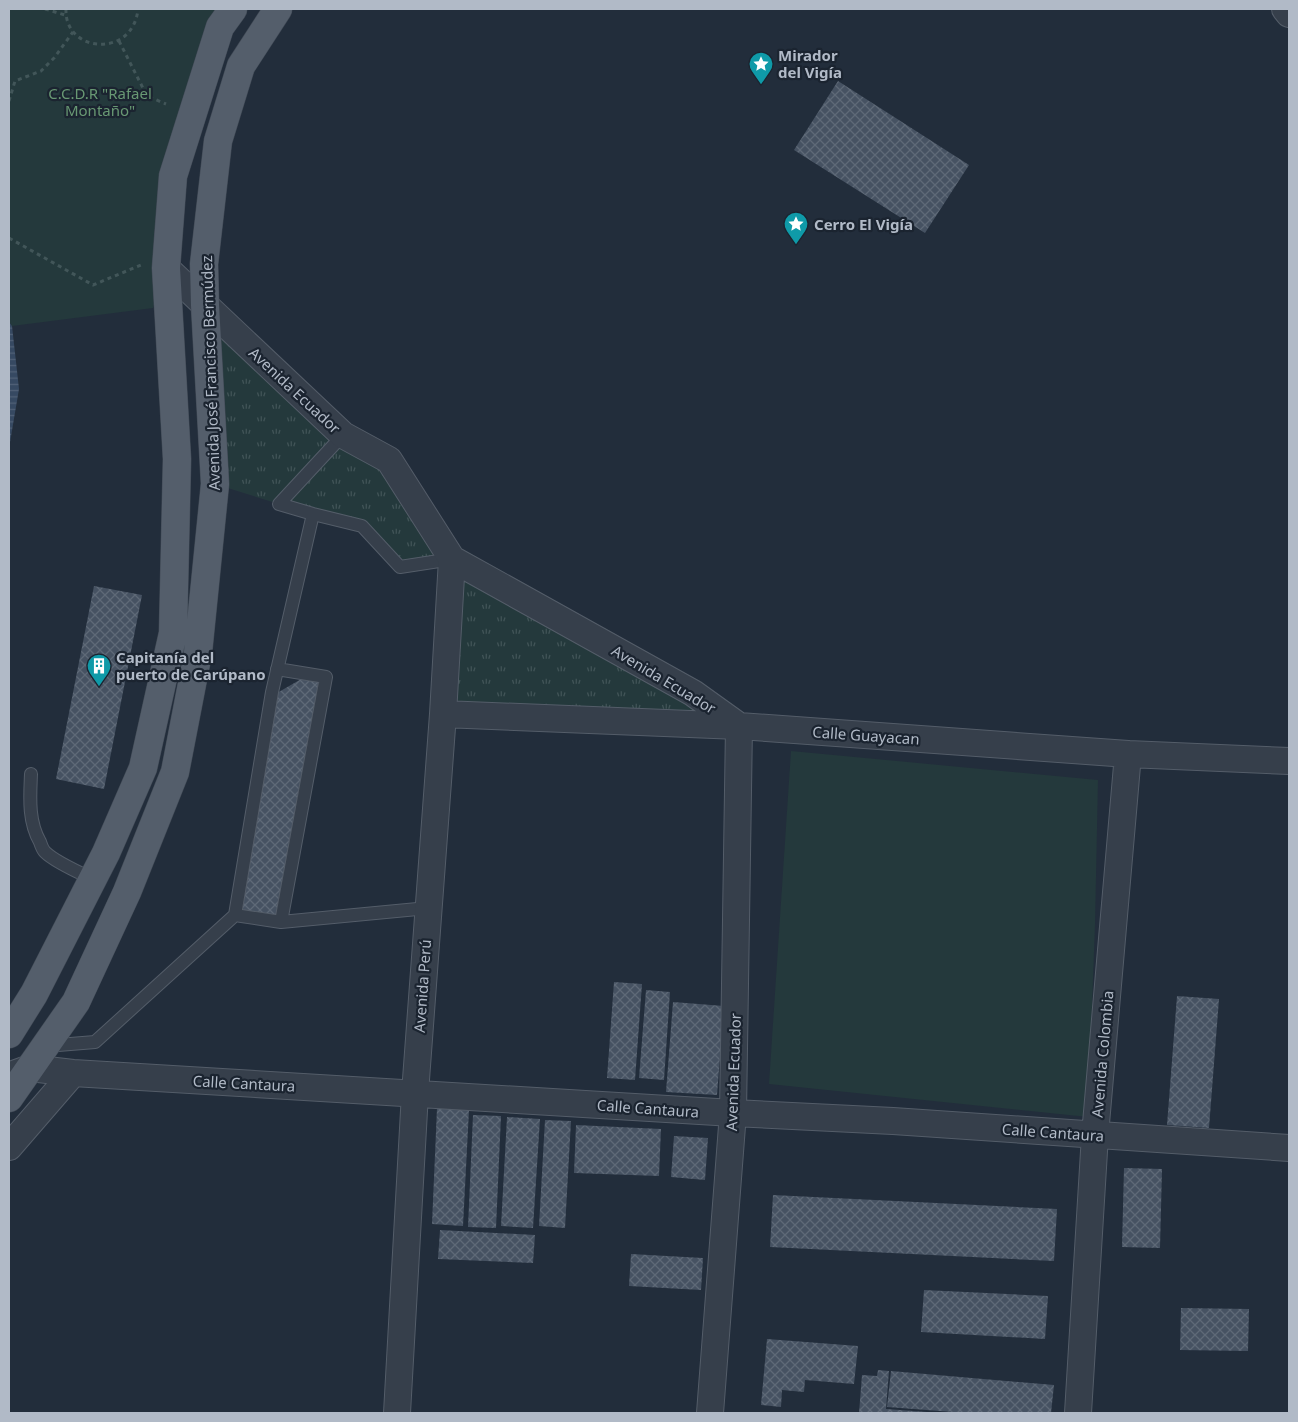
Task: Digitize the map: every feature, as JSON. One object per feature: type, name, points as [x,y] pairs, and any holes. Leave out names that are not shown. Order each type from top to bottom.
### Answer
[{"type":"main road","points":[[9,1034],[34,994],[93,879],[143,768],[173,633],[177,459],[166,268],[173,176],[220,27],[233,9]]},
{"type":"main road","name":"Avenida José Francisco Bermúdez","points":[[9,1098],[20,1072],[46,1046],[76,1002],[127,892],[175,772],[198,653],[215,484],[204,264],[218,141],[241,66],[278,9]]},
{"type":"street","points":[[1286,9],[1289,14]]},
{"type":"street","name":"Avenida Ecuador","points":[[166,268],[343,435],[389,460],[452,560],[693,693],[740,726],[733,1113],[710,1413]]},
{"type":"street","name":"Avenida Perú","points":[[397,1413],[415,1093],[443,714],[452,560]]},
{"type":"street","name":"Calle Guayacan","points":[[443,714],[740,726],[1128,754],[1289,762]]},
{"type":"street","name":"Avenida Colombia","points":[[1078,1413],[1095,1134],[1128,754]]},
{"type":"street","name":"Calle Cantaura","points":[[20,1072],[73,1073],[892,1121],[1289,1148]]},
{"type":"street","points":[[9,1147],[73,1073]]},
{"type":"lane","points":[[343,435],[279,504],[362,526],[400,567],[452,560]]},
{"type":"lane","points":[[46,1046],[95,1042],[235,915],[272,692],[313,514]]},
{"type":"lane","points":[[277,669],[326,677],[281,922]]},
{"type":"lane","points":[[31,774],[30,810],[32,823],[45,852],[56,860],[93,879]]},
{"type":"lane","points":[[235,915],[281,922],[428,908]]},
{"type":"path","points":[[46,9],[65,14]]},
{"type":"path","points":[[66,9],[65,14],[68,24],[83,40],[107,45],[119,41],[129,33],[135,22],[138,9]]},
{"type":"path","points":[[9,101],[15,81],[41,71],[54,58],[74,32]]},
{"type":"path","points":[[119,41],[147,96],[166,104],[164,113]]},
{"type":"path","points":[[9,238],[93,285],[150,260],[166,268]]},
{"type":"green space","name":"C.C.D.R \"Rafael Montaño\"","points":[[9,9],[233,9],[220,27],[166,268],[153,308],[12,326],[9,322]]},
{"type":"green space","points":[[205,305],[389,460],[452,559],[739,726],[443,714],[452,560],[400,567],[362,526],[279,504],[215,484]]},
{"type":"green space","points":[[791,751],[1098,780],[1088,1117],[769,1084]]},
{"type":"water","points":[[9,322],[12,326],[19,389],[9,448]]},
{"type":"building","points":[[838,81],[969,165],[925,233],[794,150]]},
{"type":"building","name":"Capitanía del puerto de Carúpano","points":[[94,586],[142,595],[104,789],[56,779]]},
{"type":"building","points":[[303,678],[324,682],[280,920],[237,912],[277,693]]},
{"type":"building","points":[[614,982],[642,984],[635,1080],[607,1078]]},
{"type":"building","points":[[646,990],[670,992],[664,1080],[639,1078]]},
{"type":"building","points":[[1177,996],[1219,999],[1209,1128],[1167,1125]]},
{"type":"building","points":[[673,1002],[724,1006],[717,1095],[666,1092]]},
{"type":"building","points":[[437,1108],[469,1110],[463,1226],[432,1224]]},
{"type":"building","points":[[473,1115],[501,1116],[496,1228],[468,1227]]},
{"type":"building","points":[[507,1117],[540,1119],[533,1228],[501,1226]]},
{"type":"building","points":[[545,1120],[571,1121],[565,1228],[539,1226]]},
{"type":"building","points":[[576,1125],[661,1129],[659,1176],[574,1173]]},
{"type":"building","points":[[674,1136],[708,1138],[705,1180],[671,1177]]},
{"type":"building","points":[[1124,1168],[1162,1169],[1160,1248],[1122,1247]]},
{"type":"building","points":[[773,1195],[1057,1209],[1054,1261],[770,1247]]},
{"type":"building","points":[[440,1230],[535,1235],[533,1263],[438,1259]]},
{"type":"building","points":[[631,1254],[703,1258],[701,1290],[629,1286]]},
{"type":"building","points":[[924,1290],[1048,1296],[1045,1339],[921,1332]]},
{"type":"building","points":[[1181,1308],[1249,1309],[1248,1351],[1180,1350]]},
{"type":"building","points":[[767,1339],[858,1346],[854,1384],[805,1380],[804,1392],[782,1390],[781,1407],[761,1405]]},
{"type":"building","points":[[878,1370],[889,1371],[886,1409],[927,1413],[859,1413],[862,1375],[877,1376]]},
{"type":"building","points":[[891,1371],[1054,1385],[1051,1413],[966,1413],[887,1407]]},
{"type":"place","name":"Mirador del Vigía","points":[[761,85]]},
{"type":"place","name":"Cerro El Vigía","points":[[796,245]]},
{"type":"place","name":"Capitanía del puerto de Carúpano","points":[[99,687]]}]
